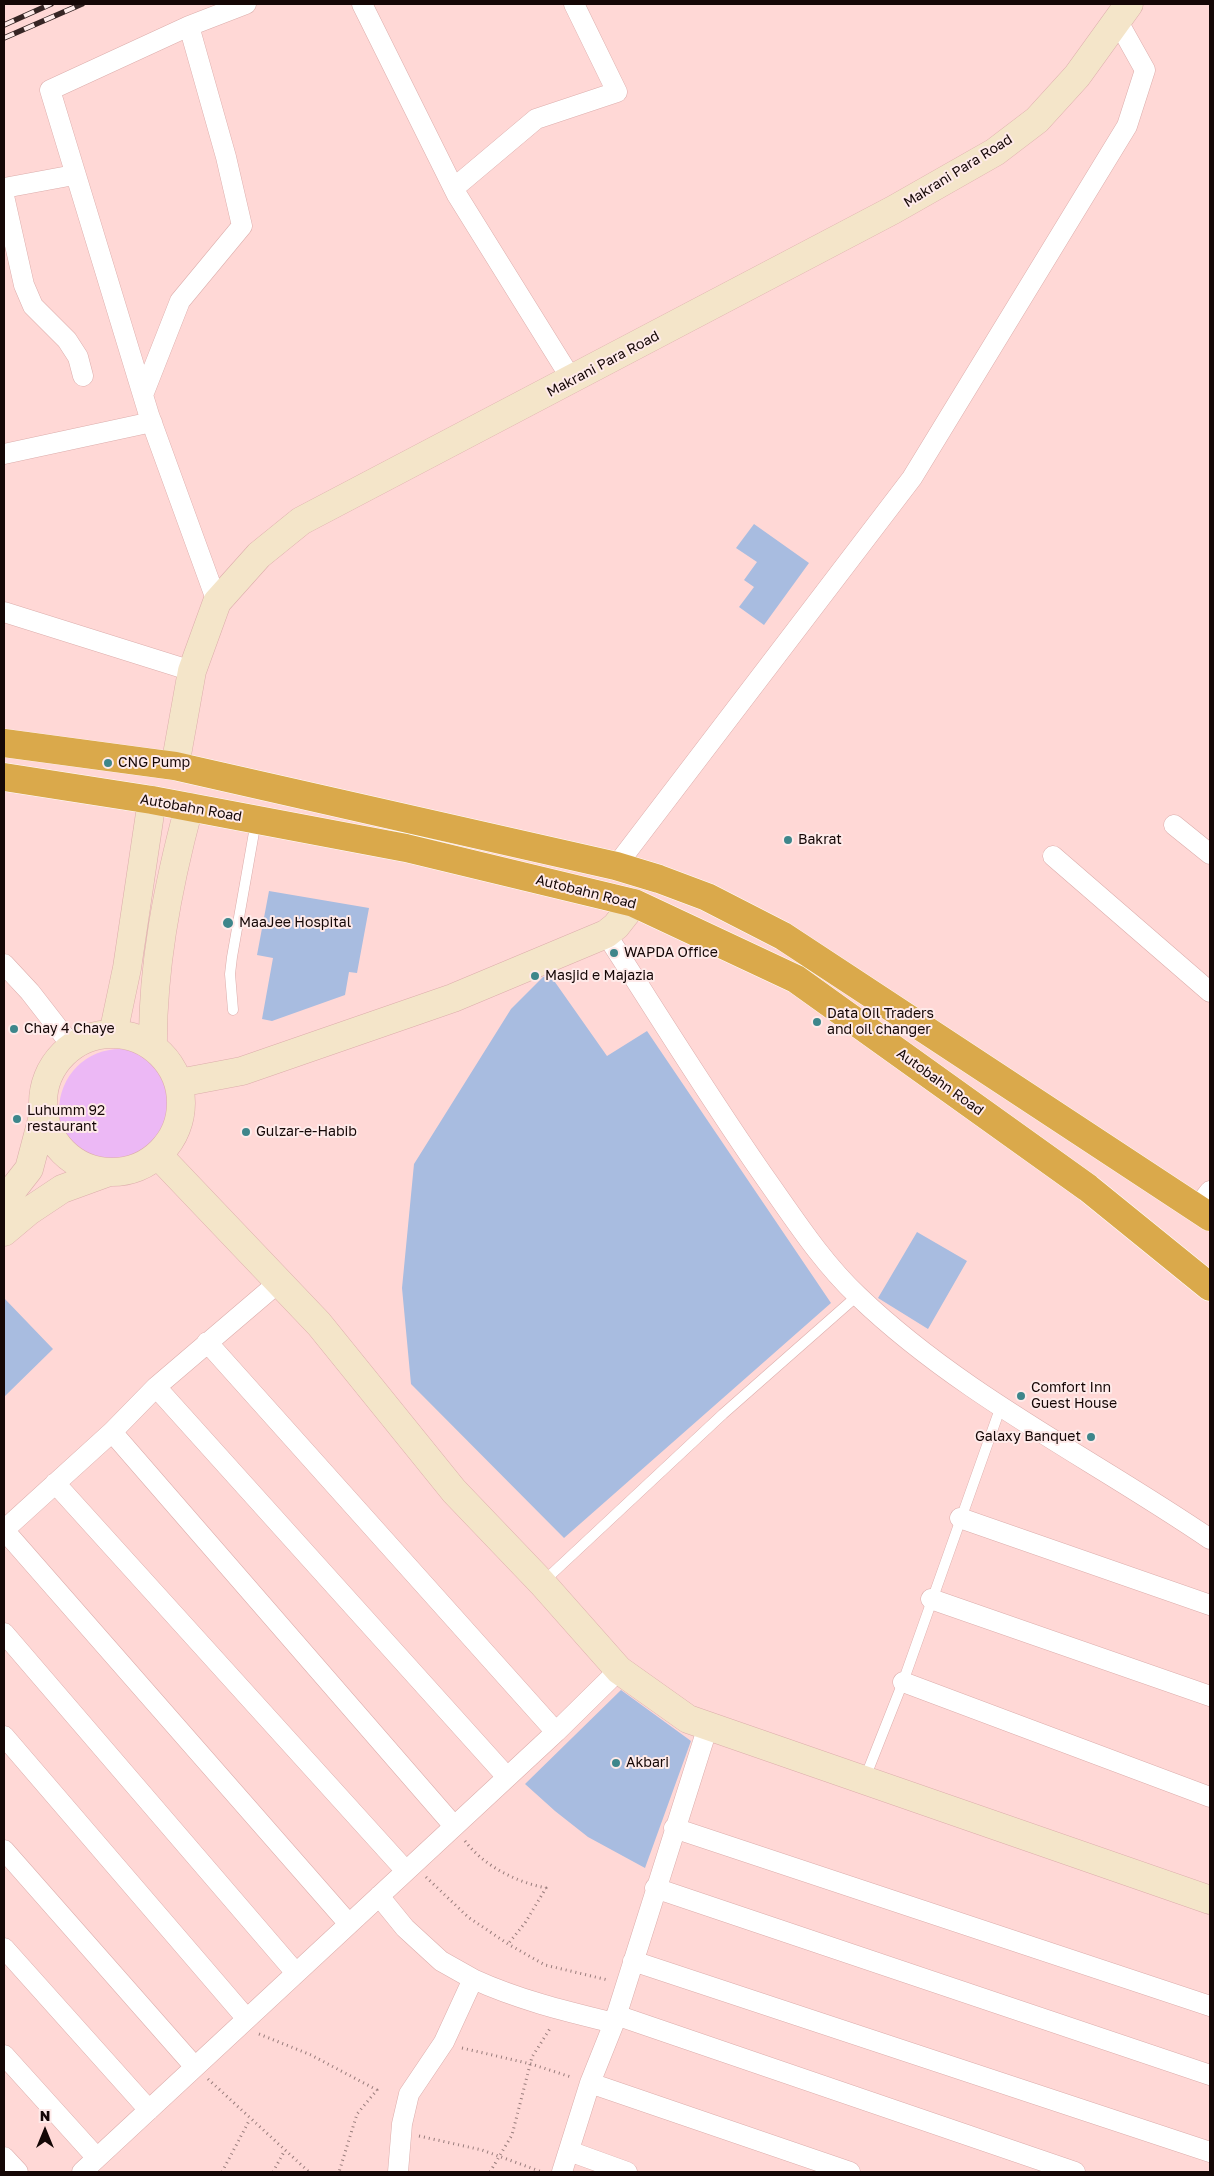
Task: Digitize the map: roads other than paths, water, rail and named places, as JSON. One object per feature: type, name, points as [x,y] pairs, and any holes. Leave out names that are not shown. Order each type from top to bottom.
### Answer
[{"type":"highway","points":[[4,743],[175,766],[616,866],[659,879],[707,898],[783,936],[1205,1206]]},
{"type":"highway","name":"Autobahn Road","points":[[4,777],[152,800],[406,848],[634,903],[796,979],[1088,1188],[1210,1287]]},
{"type":"street","points":[[217,602],[142,395],[74,175],[50,90],[189,26],[246,4]]},
{"type":"street","points":[[362,4],[454,188],[572,380]]},
{"type":"street","points":[[454,188],[536,119],[617,92],[574,4]]},
{"type":"street","points":[[616,866],[912,478],[1127,126],[1145,70],[1123,12]]},
{"type":"street","name":"Makrani Para Road","points":[[175,766],[192,671],[217,602],[258,555],[301,521],[893,210],[995,152],[1037,120],[1077,76],[1123,12]]},
{"type":"street","points":[[142,395],[180,302],[242,226],[226,157],[189,26]]},
{"type":"street","points":[[4,188],[74,175]]},
{"type":"street","points":[[4,196],[27,292],[33,306],[67,340],[78,357],[83,376]]},
{"type":"street","points":[[4,454],[152,422]]},
{"type":"street","points":[[4,612],[192,671]]},
{"type":"street","points":[[113,1034],[127,968],[152,800]]},
{"type":"street","points":[[153,1047],[155,977],[176,855],[189,808]]},
{"type":"street","points":[[1174,825],[1210,854]]},
{"type":"street","points":[[1053,856],[1210,992]]},
{"type":"street","points":[[179,1083],[242,1071],[444,1001],[606,934],[616,926],[634,903]]},
{"type":"street","points":[[606,934],[684,1058],[746,1151],[818,1253],[857,1296],[927,1356],[1001,1406],[1210,1538]]},
{"type":"street","points":[[4,964],[30,992],[72,1046]]},
{"type":"street","points":[[4,1201],[29,1170],[43,1116],[42,1096],[47,1077],[58,1060],[72,1046],[98,1035],[113,1034],[134,1037],[153,1047],[169,1062],[179,1083],[182,1102],[180,1122],[172,1140],[159,1156],[143,1166],[125,1172],[106,1173],[62,1189],[29,1211],[4,1232]]},
{"type":"street","points":[[43,1116],[51,1137],[65,1155],[84,1167],[106,1173]]},
{"type":"street","points":[[159,1156],[184,1185],[319,1324],[454,1491],[542,1583],[619,1670],[688,1719],[1210,1900]]},
{"type":"street","points":[[279,1282],[156,1387],[112,1432],[4,1530],[349,1924]]},
{"type":"street","points":[[207,1342],[556,1732]]},
{"type":"street","points":[[156,1387],[507,1777]]},
{"type":"street","points":[[112,1432],[454,1826]]},
{"type":"street","points":[[55,1483],[409,1868]]},
{"type":"street","points":[[960,1518],[1210,1605]]},
{"type":"street","points":[[931,1599],[1210,1696]]},
{"type":"street","points":[[4,1633],[296,1973]]},
{"type":"street","points":[[82,2172],[556,1732],[619,1670]]},
{"type":"street","points":[[903,1682],[1210,1798]]},
{"type":"street","points":[[562,2172],[590,2084],[615,2019],[674,1828],[708,1726]]},
{"type":"street","points":[[4,1736],[242,2023]]},
{"type":"street","points":[[674,1828],[1210,2006]]},
{"type":"street","points":[[4,1850],[195,2067]]},
{"type":"street","points":[[655,1888],[1210,2074]]},
{"type":"street","points":[[379,1896],[405,1928],[441,1961],[473,1979],[508,1995],[557,2009],[615,2019],[1074,2172]]},
{"type":"street","points":[[4,1948],[149,2110]]},
{"type":"street","points":[[633,1960],[1210,2152]]},
{"type":"street","points":[[398,2172],[401,2133],[409,2094],[444,2042],[473,1979]]},
{"type":"street","points":[[4,2055],[97,2158]]},
{"type":"street","points":[[590,2084],[850,2172]]},
{"type":"street","points":[[568,2152],[627,2172]]},
{"type":"street","points":[[4,2157],[18,2172]]},
{"type":"lane","points":[[233,1010],[230,974],[232,957],[256,820]]},
{"type":"lane","points":[[542,1583],[584,1541],[723,1414],[857,1296]]},
{"type":"lane","points":[[864,1781],[903,1682],[1001,1406]]},
{"type":"railway","points":[[4,25],[51,4]]},
{"type":"railway","points":[[4,38],[82,4]]},
{"type":"place","name":"CNG Pump","points":[[108,763]]},
{"type":"place","name":"Bakrat","points":[[788,840]]},
{"type":"place","name":"MaaJee Hospital","points":[[228,923]]},
{"type":"place","name":"WAPDA Office","points":[[614,953]]},
{"type":"place","name":"Masjid e Majazia","points":[[535,976]]},
{"type":"place","name":"Data Oil Traders and oil changer","points":[[817,1022]]},
{"type":"place","name":"Chay 4 Chaye","points":[[14,1029]]},
{"type":"place","name":"Luhumm 92 restaurant","points":[[17,1119]]},
{"type":"place","name":"Gulzar-e-Habib","points":[[246,1132]]},
{"type":"place","name":"Comfort Inn Guest House","points":[[1021,1396]]},
{"type":"place","name":"Galaxy Banquet","points":[[1091,1437]]},
{"type":"place","name":"Akbari","points":[[616,1763]]}]
